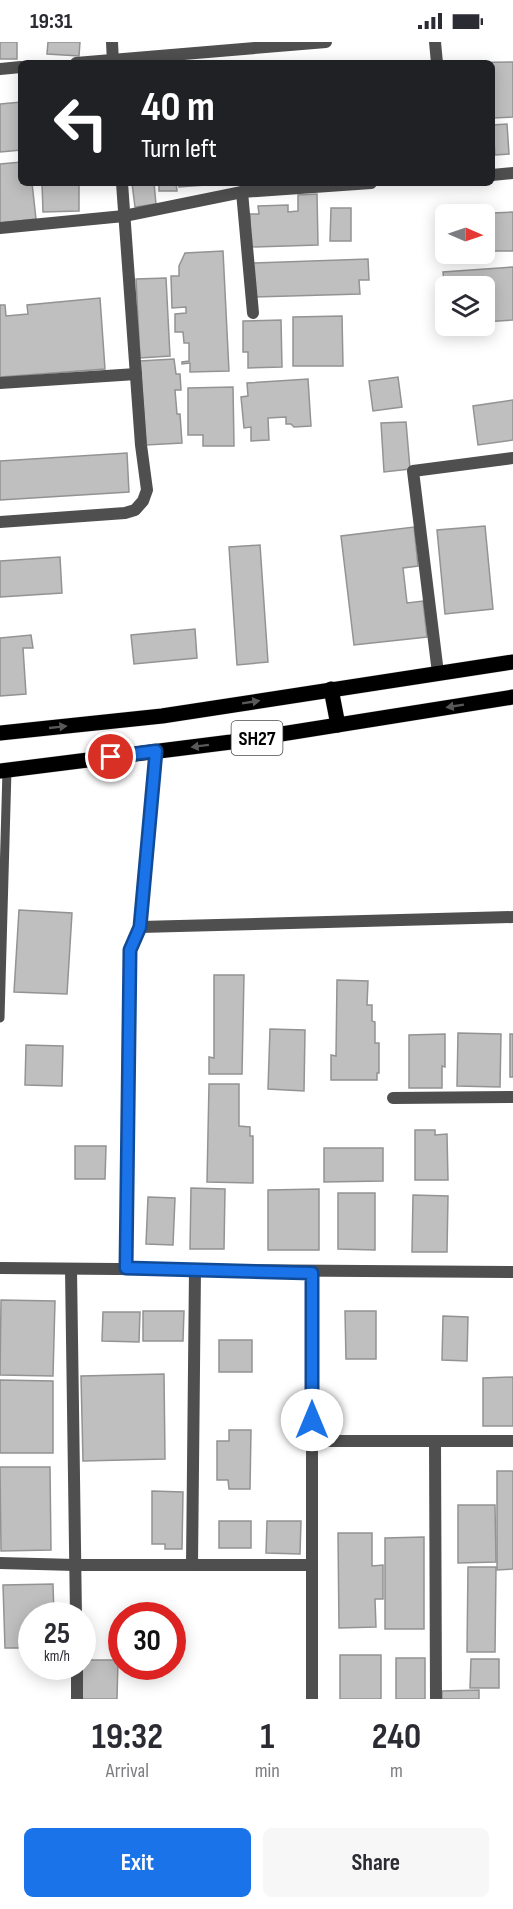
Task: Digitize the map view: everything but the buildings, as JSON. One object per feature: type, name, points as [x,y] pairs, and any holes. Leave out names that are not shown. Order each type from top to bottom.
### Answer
[{"type":"main road","name":"SH27","points":[[0,733],[162,716],[513,662]]},
{"type":"main road","points":[[331,689],[338,725]]},
{"type":"main road","name":"SH27","points":[[4,770],[231,742],[513,697]]},
{"type":"street","points":[[112,42],[113,60]]},
{"type":"street","points":[[134,60],[326,42]]},
{"type":"street","points":[[435,42],[436,60]]},
{"type":"street","points":[[0,69],[18,67]]},
{"type":"street","points":[[495,175],[513,173]]},
{"type":"street","points":[[0,522],[125,513],[135,510],[143,501],[147,490],[122,186]]},
{"type":"street","points":[[0,228],[124,216],[242,192],[328,186]]},
{"type":"street","points":[[242,192],[253,313]]},
{"type":"street","points":[[0,383],[136,374]]},
{"type":"street","points":[[438,673],[413,471],[513,458]]},
{"type":"street","points":[[126,1268],[130,950],[140,927],[156,751]]},
{"type":"street","points":[[140,927],[513,917]]},
{"type":"street","points":[[393,1098],[513,1097]]},
{"type":"street","points":[[0,1269],[126,1268],[312,1273],[513,1272]]},
{"type":"street","points":[[71,1269],[76,1602]]},
{"type":"street","points":[[192,1565],[195,1269]]},
{"type":"street","points":[[312,1273],[312,1699]]},
{"type":"street","points":[[312,1441],[513,1441]]},
{"type":"street","points":[[435,1441],[436,1699]]},
{"type":"street","points":[[0,1563],[312,1565]]},
{"type":"street","points":[[77,1680],[77,1699]]},
{"type":"lane","points":[[0,1018],[4,770]]},
{"type":"route","points":[[111,757],[156,751],[140,927],[130,950],[126,1268],[312,1273],[312,1420]]}]
